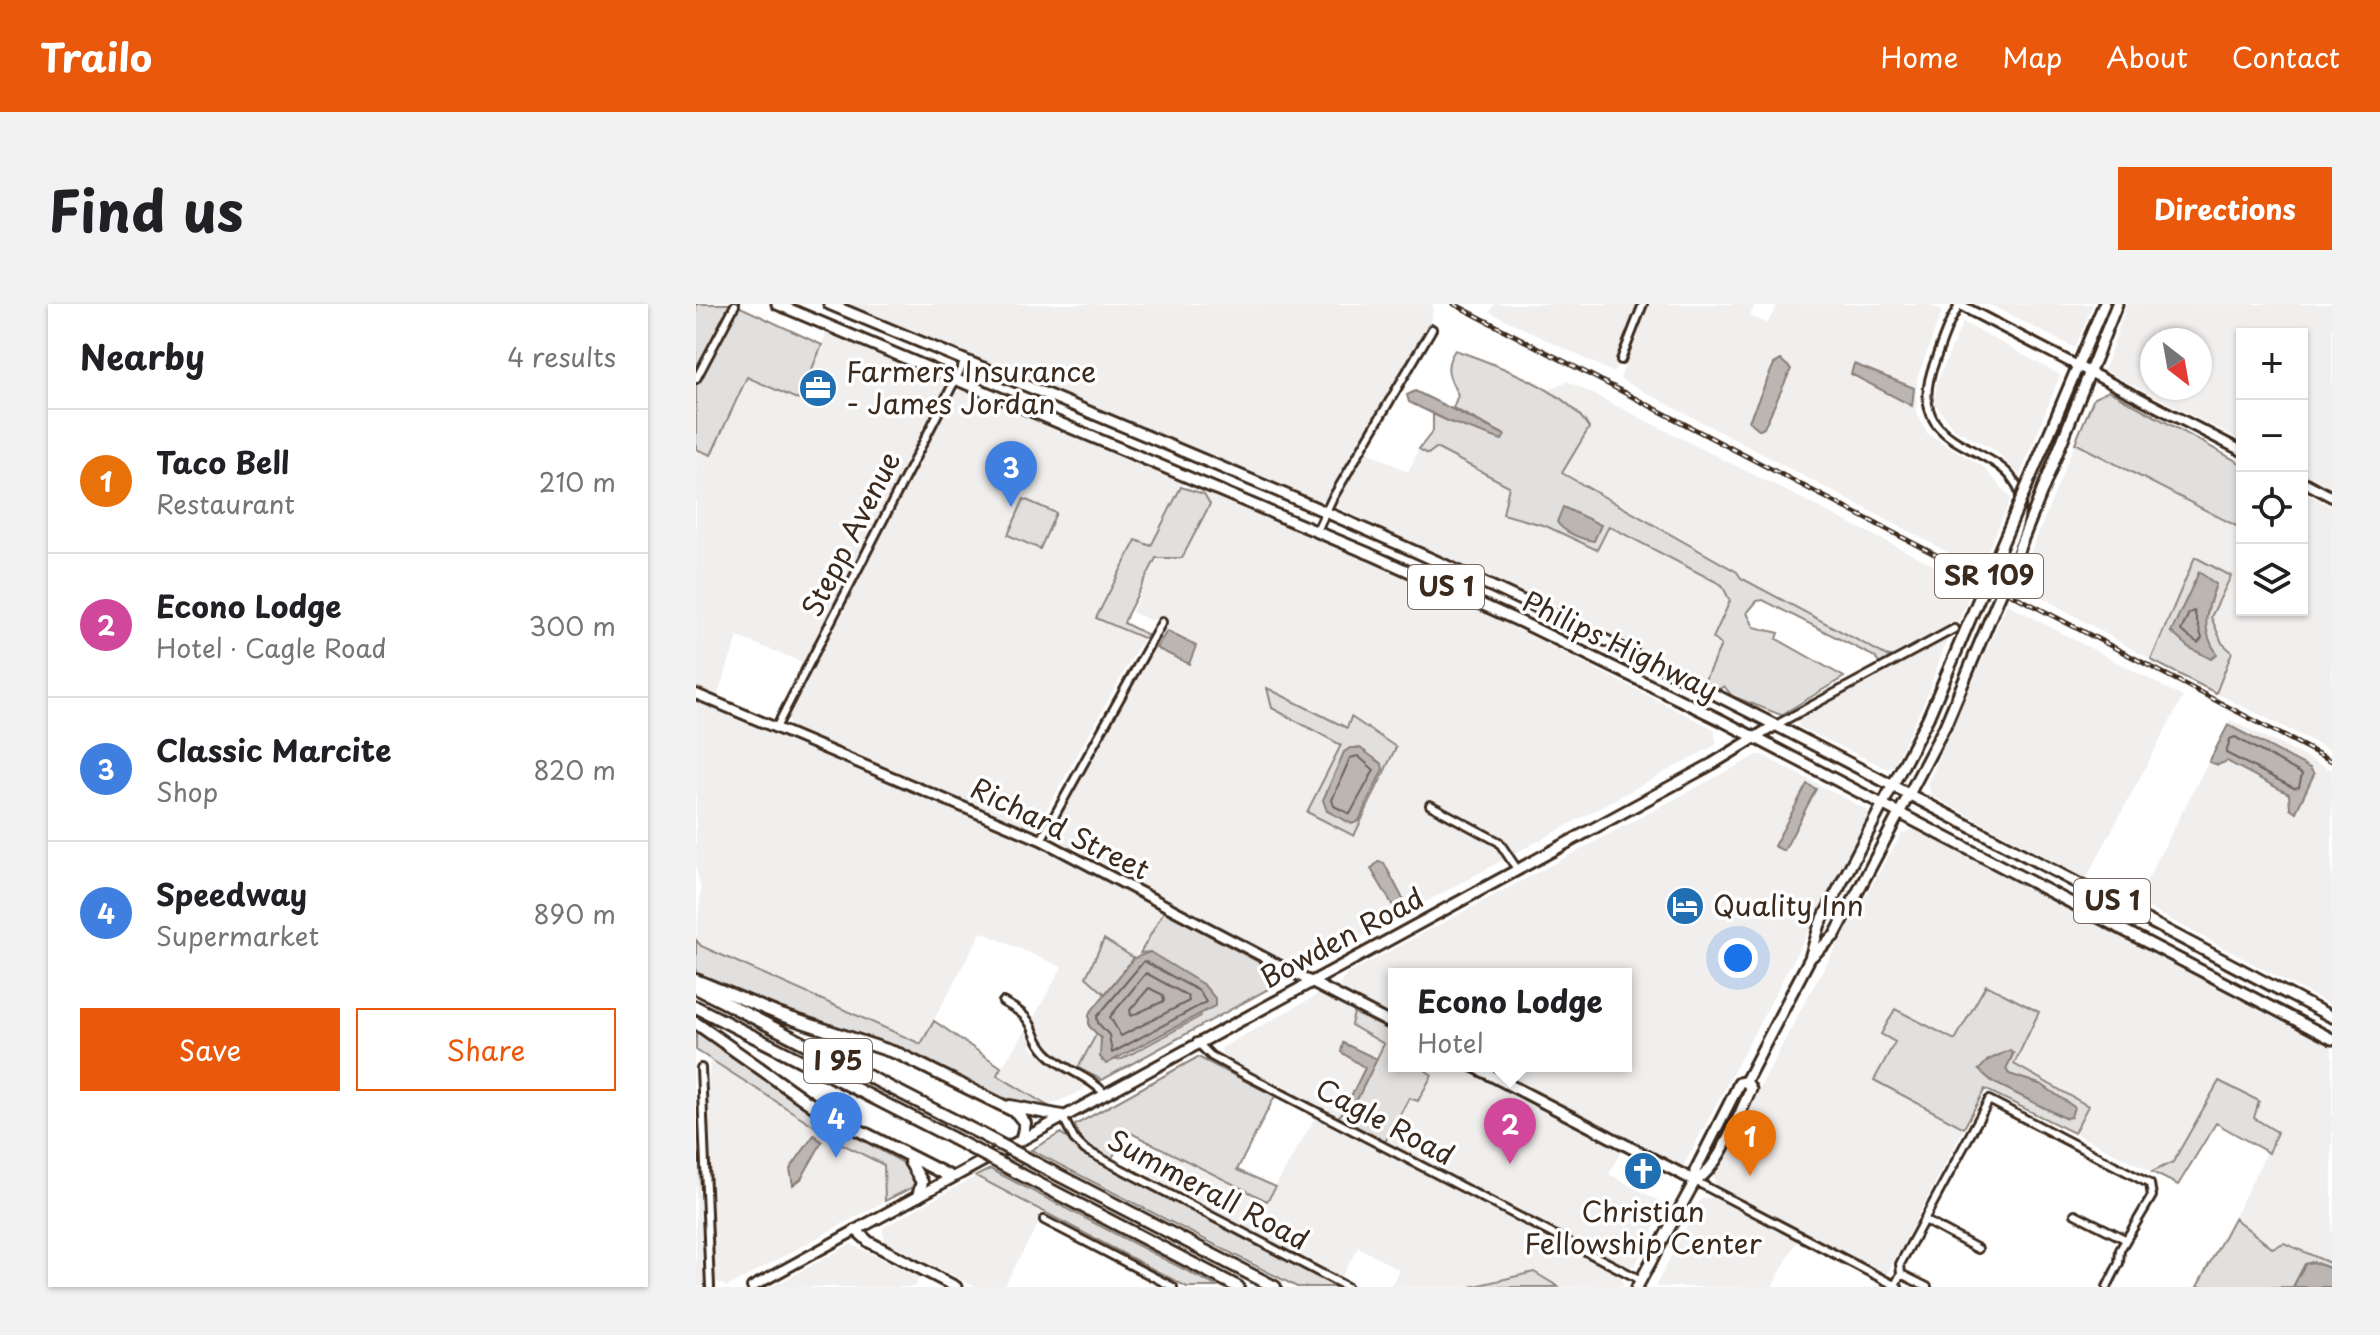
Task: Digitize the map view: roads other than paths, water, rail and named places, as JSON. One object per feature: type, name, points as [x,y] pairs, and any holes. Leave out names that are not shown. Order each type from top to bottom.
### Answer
[{"type":"highway","points":[[696,980],[778,1014],[899,1054],[1007,1106],[1062,1116]]},
{"type":"highway","name":"I 95","points":[[696,988],[1275,1287]]},
{"type":"highway","name":"I 95","points":[[696,1007],[1238,1287]]},
{"type":"highway","points":[[696,1023],[793,1094],[906,1157],[951,1177]]},
{"type":"highway","points":[[1007,1106],[1025,1123],[1022,1139]]},
{"type":"highway","points":[[906,1157],[920,1175],[918,1196]]},
{"type":"main road","name":"Philips Highway","points":[[777,304],[1317,531],[1523,623],[1901,814],[2332,1039]]},
{"type":"main road","name":"Philips Highway","points":[[829,304],[1325,513],[1531,605],[1911,796],[2332,1017]]},
{"type":"main road","name":"SR 109","points":[[1639,1284],[1695,1181],[1695,1171],[1739,1083],[1746,1081],[1810,958],[1820,924],[1928,718],[2104,304]]},
{"type":"main road","name":"SR 109","points":[[1810,958],[1835,935],[1911,796],[1945,726],[2061,441],[2092,373],[2117,304]]},
{"type":"main road","points":[[848,334],[856,315]]},
{"type":"main road","points":[[990,393],[998,375]]},
{"type":"main road","points":[[1128,451],[1135,432]]},
{"type":"main road","points":[[1165,467],[1172,448]]},
{"type":"main road","points":[[1523,623],[1531,605]]},
{"type":"main road","name":"Bowden Road","points":[[856,1230],[1756,740],[1774,726]]},
{"type":"main road","name":"Richard Street","points":[[1309,981],[1388,1022]]},
{"type":"main road","points":[[1485,1072],[1695,1181]]},
{"type":"main road","points":[[856,1230],[869,1242],[956,1287]]},
{"type":"street","points":[[1621,360],[1643,304]]},
{"type":"street","points":[[696,379],[735,305]]},
{"type":"street","points":[[2007,554],[2021,510],[2012,482],[1994,462],[1942,432],[1926,409],[1928,379],[1959,305],[2236,448]]},
{"type":"street","points":[[1317,531],[1432,329]]},
{"type":"street","name":"Stepp Avenue","points":[[776,728],[965,361]]},
{"type":"street","points":[[2308,484],[2332,497]]},
{"type":"street","points":[[1041,840],[1162,622]]},
{"type":"street","name":"Bowden Road","points":[[1774,726],[1954,629]]},
{"type":"street","name":"Richard Street","points":[[696,694],[1041,840],[1309,981]]},
{"type":"street","points":[[1430,805],[1499,842],[1517,869]]},
{"type":"street","points":[[2247,994],[2260,979]]},
{"type":"street","points":[[1003,1002],[1027,1017],[1049,1056],[1086,1076],[1104,1093]]},
{"type":"street","name":"Cagle Road","points":[[1197,1042],[1222,1062],[1639,1284]]},
{"type":"street","points":[[701,1068],[710,1287]]},
{"type":"street","points":[[1695,1181],[1896,1286],[1901,1274],[1900,1264],[1989,1100],[2147,1181],[2152,1196],[2125,1239],[2119,1263],[2107,1287]]},
{"type":"street","name":"Summerall Road","points":[[1062,1116],[1074,1139],[1085,1150],[1347,1287]]},
{"type":"street","points":[[2075,1214],[2125,1239]]},
{"type":"street","points":[[1044,1220],[1173,1287]]},
{"type":"street","points":[[1924,1220],[1978,1249]]},
{"type":"street","name":"Bowden Road","points":[[752,1287],[856,1230]]},
{"type":"street","points":[[1901,1274],[1927,1287]]},
{"type":"water","points":[[1781,360],[1791,369],[1764,428],[1760,430],[1749,421],[1774,364]]},
{"type":"water","points":[[1854,364],[1914,388],[1912,406],[1851,374]]},
{"type":"water","points":[[1415,391],[1505,435],[1502,440],[1450,422],[1409,402],[1407,395]]},
{"type":"water","points":[[1563,507],[1601,525],[1594,541],[1574,535],[1560,526],[1557,522]]},
{"type":"water","points":[[2199,572],[2216,584],[2206,619],[2208,636],[2217,654],[2211,659],[2188,647],[2171,632]]},
{"type":"water","points":[[1167,631],[1196,646],[1189,664],[1156,648]]},
{"type":"water","points":[[2228,725],[2310,768],[2314,774],[2296,812],[2290,808],[2289,794],[2227,761],[2218,765],[2209,762]]},
{"type":"water","points":[[1350,748],[1360,748],[1382,764],[1383,769],[1359,821],[1352,824],[1327,811],[1323,800],[1344,752]]},
{"type":"water","points":[[1807,784],[1816,789],[1784,851],[1774,846]]},
{"type":"water","points":[[1378,862],[1384,863],[1403,899],[1402,907],[1395,909],[1371,869]]},
{"type":"water","points":[[1150,952],[1204,985],[1215,998],[1215,1006],[1106,1064],[1100,1057],[1101,1038],[1089,1026],[1089,1014],[1134,958]]},
{"type":"water","points":[[1343,1043],[1377,1059],[1352,1110],[1347,1104],[1365,1068],[1341,1052]]},
{"type":"water","points":[[2010,1050],[2013,1054],[2006,1069],[2009,1074],[2042,1085],[2074,1107],[2071,1117],[2065,1118],[1993,1082],[1979,1070],[1988,1060]]},
{"type":"water","points":[[814,1135],[822,1142],[801,1179],[793,1185],[790,1169]]},
{"type":"water","points":[[2313,1262],[2332,1269],[2332,1287],[2293,1287],[2305,1264]]},
{"type":"railway","points":[[1454,304],[2332,761]]},
{"type":"place","name":"Farmers Insurance - James Jordan","points":[[818,388]]},
{"type":"place","name":"Classic Marcite","points":[[1011,507]]},
{"type":"place","name":"Quality Inn","points":[[1685,906]]},
{"type":"place","name":"Speedway","points":[[836,1158]]},
{"type":"place","name":"Econo Lodge","points":[[1510,1164]]},
{"type":"place","name":"Christian Fellowship Center","points":[[1643,1171]]},
{"type":"place","name":"Taco Bell","points":[[1750,1176]]}]
